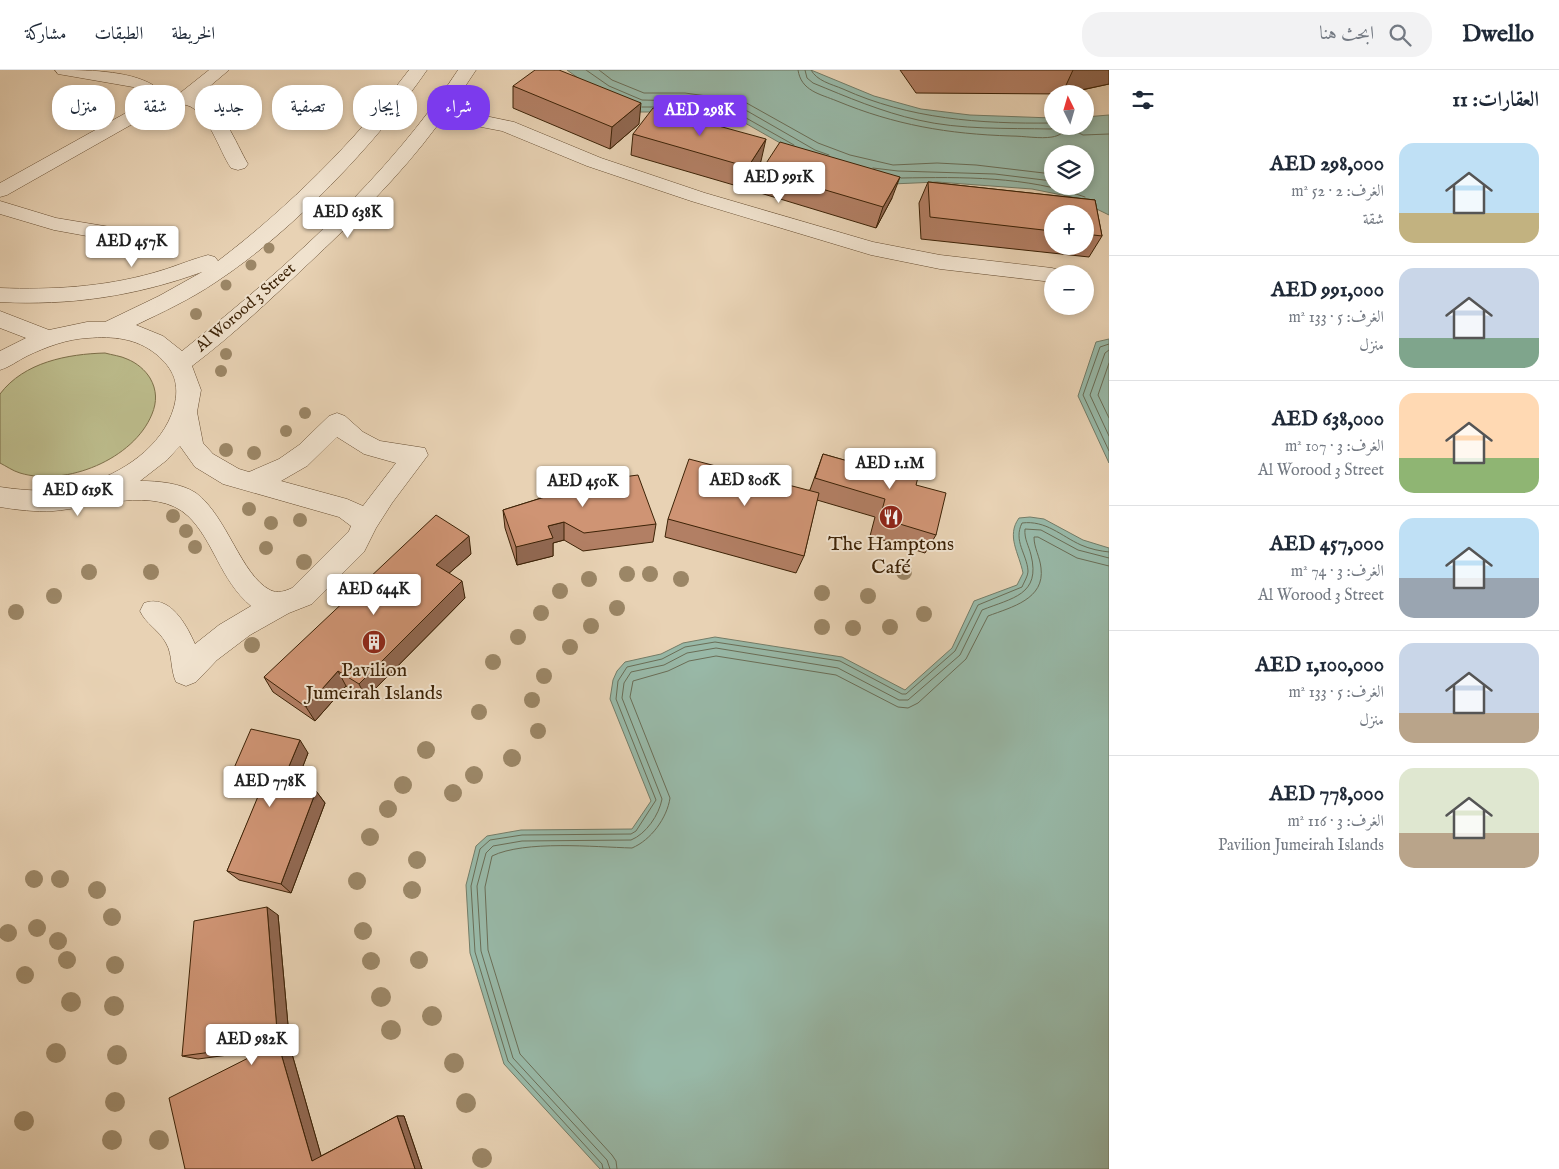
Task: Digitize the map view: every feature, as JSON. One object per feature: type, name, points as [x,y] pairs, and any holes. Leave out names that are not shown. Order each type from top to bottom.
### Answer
[{"type":"street","points":[[64,70],[141,85]]},
{"type":"street","points":[[185,97],[220,70]]},
{"type":"street","points":[[111,328],[169,300],[220,270],[261,236],[346,156],[379,120],[418,70]]},
{"type":"street","name":"Al Worood 3 Street","points":[[457,85],[466,70]]},
{"type":"street","points":[[185,100],[198,103],[208,110],[238,164]]},
{"type":"street","points":[[490,115],[507,126],[594,162],[751,214],[824,235],[871,248],[940,262],[1044,274]]},
{"type":"street","points":[[0,191],[125,121]]},
{"type":"street","points":[[490,123],[507,126]]},
{"type":"street","name":"Al Worood 3 Street","points":[[180,364],[239,318],[368,196],[403,158],[427,127]]},
{"type":"street","points":[[0,207],[54,224],[110,233]]},
{"type":"street","points":[[0,295],[62,296],[140,285],[177,274],[212,260],[261,236]]},
{"type":"street","points":[[0,318],[47,338]]},
{"type":"street","points":[[0,362],[11,354],[47,338],[80,331],[111,328],[141,335],[165,347],[180,364],[189,388],[186,430],[191,445],[200,458],[215,469],[249,482],[346,509],[358,516],[364,526]]},
{"type":"street","points":[[68,499],[108,487],[143,467],[170,442],[186,414]]},
{"type":"street","points":[[154,610],[166,619],[178,637],[186,657],[186,673],[214,643],[231,630],[280,605],[292,603],[302,596],[356,544],[362,535],[364,526],[383,496],[416,455],[391,454],[368,447],[350,436],[338,422],[293,464],[273,475],[249,482]]},
{"type":"street","points":[[0,497],[30,502],[141,491],[164,493],[185,500],[201,512],[240,578],[250,590],[267,603],[280,605]]},
{"type":"street","points":[[0,515],[30,502]]},
{"type":"shaded area","points":[[105,353],[125,358],[137,365],[148,375],[154,387],[155,405],[152,414],[143,430],[130,444],[96,466],[58,476],[38,476],[20,473],[0,463],[0,394],[10,383],[21,374],[48,362],[76,355]]},
{"type":"water","points":[[567,70],[811,70],[874,96],[921,109],[970,115],[1044,118],[1044,135],[1094,135],[1094,116],[1109,115],[1109,215],[1094,208],[1094,205],[1088,205],[1072,197],[1062,195],[1094,195],[1094,145],[1044,145],[1044,191],[937,182],[892,184],[810,160],[738,119],[684,112],[640,112],[603,96]]},
{"type":"water","points":[[1109,339],[1109,463],[1078,396],[1096,342]]},
{"type":"water","points":[[1019,518],[1044,519],[1083,540],[1109,548],[1109,1169],[600,1169],[504,1064],[470,953],[466,885],[476,846],[487,836],[521,830],[632,829],[651,801],[610,699],[613,680],[617,671],[625,662],[661,654],[683,643],[715,637],[842,657],[905,690],[952,648],[974,601],[1017,585],[1023,573],[1013,538],[1015,525]]},
{"type":"building","points":[[535,70],[559,70],[641,103],[612,127],[513,86]]},
{"type":"building","points":[[653,108],[766,139],[748,167],[633,134]]},
{"type":"building","points":[[780,142],[900,177],[883,207],[761,171]]},
{"type":"building","points":[[928,182],[1095,200],[1102,236],[1094,235],[1094,205],[1044,205],[1044,230],[930,217]]},
{"type":"building","points":[[823,454],[890,473],[895,455],[922,462],[916,485],[946,493],[936,535],[880,518],[885,499],[815,478]]},
{"type":"building","points":[[689,459],[819,493],[804,556],[668,519]]},
{"type":"building","points":[[574,467],[594,467],[608,479],[638,475],[656,524],[584,533],[564,522],[548,526],[553,538],[516,547],[503,510],[577,487]]},
{"type":"building","name":"Pavilion Jumeirah Islands","points":[[436,515],[469,536],[436,565],[462,581],[359,684],[338,671],[306,707],[264,677]]},
{"type":"building","points":[[251,729],[300,740],[282,783],[316,791],[281,884],[227,871],[264,782],[231,775]]},
{"type":"building","points":[[267,907],[278,1043],[182,1056],[194,921]]},
{"type":"building","points":[[278,1043],[312,1161],[397,1116],[415,1169],[185,1169],[169,1098]]},
{"type":"place","name":"The Hamptons Café","points":[[891,517]]},
{"type":"place","name":"Pavilion Jumeirah Islands","points":[[374,642]]}]
